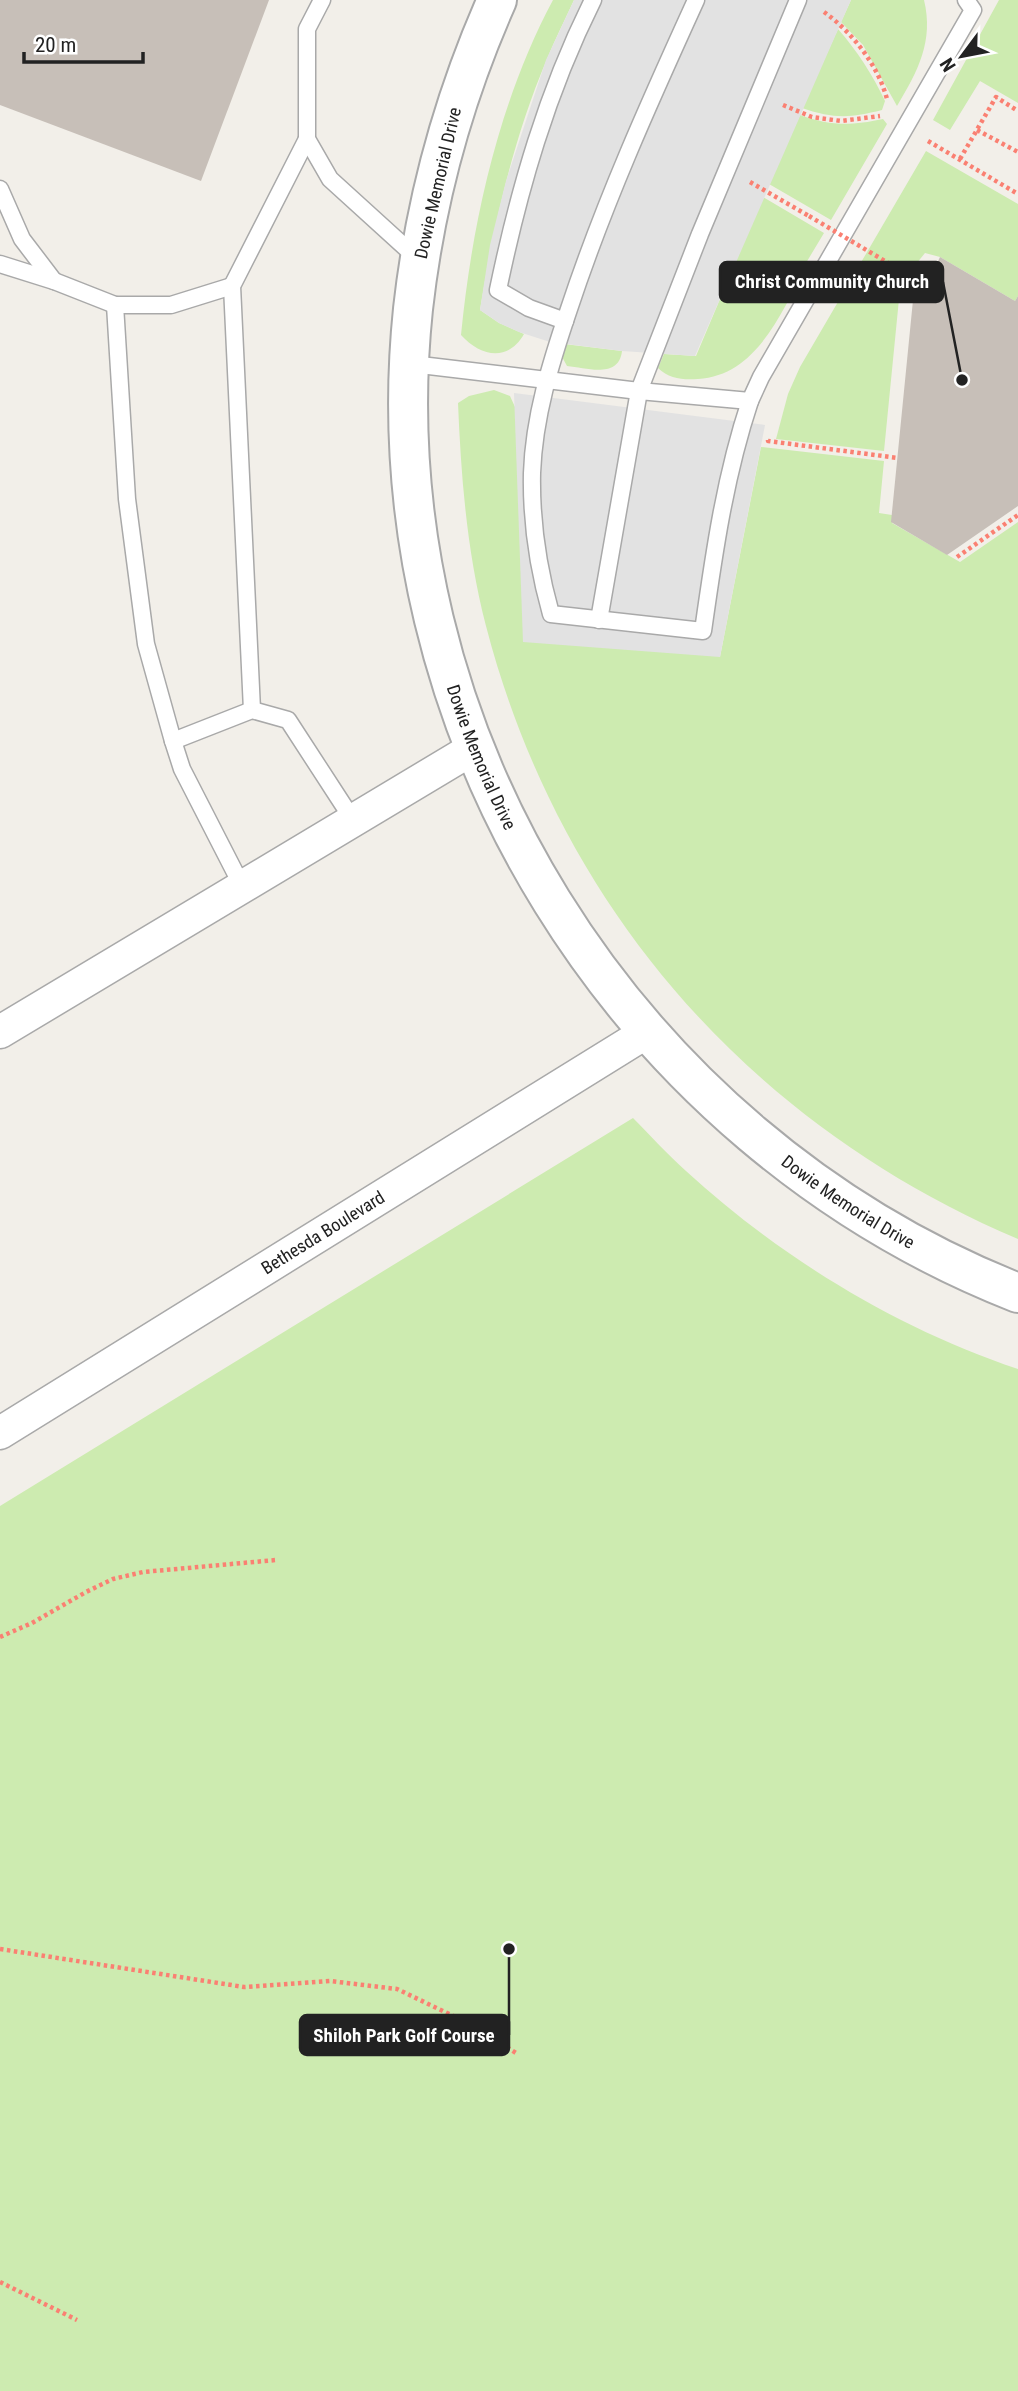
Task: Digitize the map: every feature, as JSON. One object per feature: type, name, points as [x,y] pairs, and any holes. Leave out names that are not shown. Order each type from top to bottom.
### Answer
[{"type":"street","name":"Dowie Memorial Drive","points":[[497,0],[463,83],[443,148],[419,260],[410,364],[414,495],[422,559],[435,623],[474,748],[512,833],[559,915],[613,992],[689,1077],[734,1120],[833,1196],[886,1230],[940,1259],[1018,1293]]},
{"type":"street","points":[[0,1032],[474,748]]},
{"type":"street","name":"Bethesda Boulevard","points":[[0,1433],[647,1032]]},
{"type":"lane","points":[[252,710],[232,286],[307,139],[307,29],[322,0]]},
{"type":"lane","points":[[565,321],[529,308],[498,290],[513,218],[533,147],[565,59],[593,0]]},
{"type":"lane","points":[[696,0],[617,180],[546,380],[536,429],[532,472],[533,516],[551,614],[703,631],[721,514],[738,438],[750,401],[972,3]]},
{"type":"lane","points":[[599,620],[639,391],[727,169],[798,0]]},
{"type":"lane","points":[[307,139],[330,179],[419,260]]},
{"type":"lane","points":[[0,189],[22,239],[54,281]]},
{"type":"lane","points":[[0,264],[54,281],[115,305],[171,305],[232,286]]},
{"type":"lane","points":[[115,305],[131,526],[146,644],[181,769],[242,886]]},
{"type":"lane","points":[[410,364],[750,401]]},
{"type":"lane","points":[[173,741],[252,710],[288,720],[353,820]]},
{"type":"path","points":[[816,7],[827,13],[863,52],[883,87],[889,106],[888,117]]},
{"type":"path","points":[[760,91],[776,102],[812,117],[841,121],[888,117],[905,127]]},
{"type":"path","points":[[960,159],[996,97],[1018,111]]},
{"type":"path","points":[[977,130],[1018,152]]},
{"type":"path","points":[[921,152],[928,141],[1018,194]]},
{"type":"path","points":[[727,169],[918,280]]},
{"type":"path","points":[[857,260],[864,248]]},
{"type":"path","points":[[770,433],[768,441],[898,458]]},
{"type":"path","points":[[957,557],[1018,515]]},
{"type":"path","points":[[0,1636],[32,1623],[113,1580],[143,1572],[276,1560]]},
{"type":"path","points":[[0,1949],[244,1987],[330,1981],[397,1989],[468,2022],[516,2053]]},
{"type":"path","points":[[0,2282],[77,2320]]},
{"type":"green space","points":[[553,0],[574,0],[550,52],[524,120],[498,214],[480,310],[499,323],[524,334],[510,349],[486,352],[461,335],[472,249],[503,121],[517,79]]},
{"type":"green space","points":[[851,0],[924,0],[927,29],[922,55],[897,106],[863,45],[841,22]]},
{"type":"green space","points":[[999,0],[1018,0],[1018,103],[980,81],[950,130],[933,120]]},
{"type":"green space","points":[[838,29],[875,82],[885,101],[882,110],[842,116],[802,108]]},
{"type":"green space","points":[[800,115],[831,123],[850,124],[883,119],[887,124],[831,220],[769,184]]},
{"type":"green space","points":[[926,151],[1018,204],[1018,296],[1015,301],[940,257],[925,253],[912,269],[899,299],[884,451],[776,439],[788,394],[800,367]]},
{"type":"green space","points":[[763,197],[824,233],[806,263],[807,267],[765,338],[737,366],[719,375],[698,379],[672,377],[658,368],[664,354],[696,356]]},
{"type":"green space","points":[[564,344],[622,351],[620,360],[609,369],[592,370],[567,366],[561,355]]},
{"type":"green space","points":[[494,390],[510,396],[515,407],[720,657],[761,447],[884,461],[879,513],[892,515],[892,523],[960,562],[1018,522],[1018,1239],[921,1192],[832,1135],[752,1069],[679,995],[616,914],[562,824],[519,728],[479,598],[466,515],[458,403],[469,396]]},
{"type":"green space","points":[[633,1118],[679,1165],[723,1203],[801,1261],[884,1311],[928,1333],[1018,1369],[1018,2391],[0,2391],[0,1506]]},
{"type":"shaded area","points":[[574,0],[851,0],[695,356],[550,342],[499,323],[480,310],[490,245],[506,181],[546,60]]},
{"type":"shaded area","points":[[514,393],[765,425],[720,657],[523,642]]},
{"type":"building","points":[[0,0],[269,0],[201,181],[0,105]]},
{"type":"building","points":[[940,257],[1015,301],[1018,296],[1018,506],[947,555],[891,522],[914,290],[926,268],[930,265],[935,268]]},
{"type":"place","name":"Christ Community Church","points":[[962,380]]},
{"type":"place","name":"Shiloh Park Golf Course","points":[[509,1949]]}]
